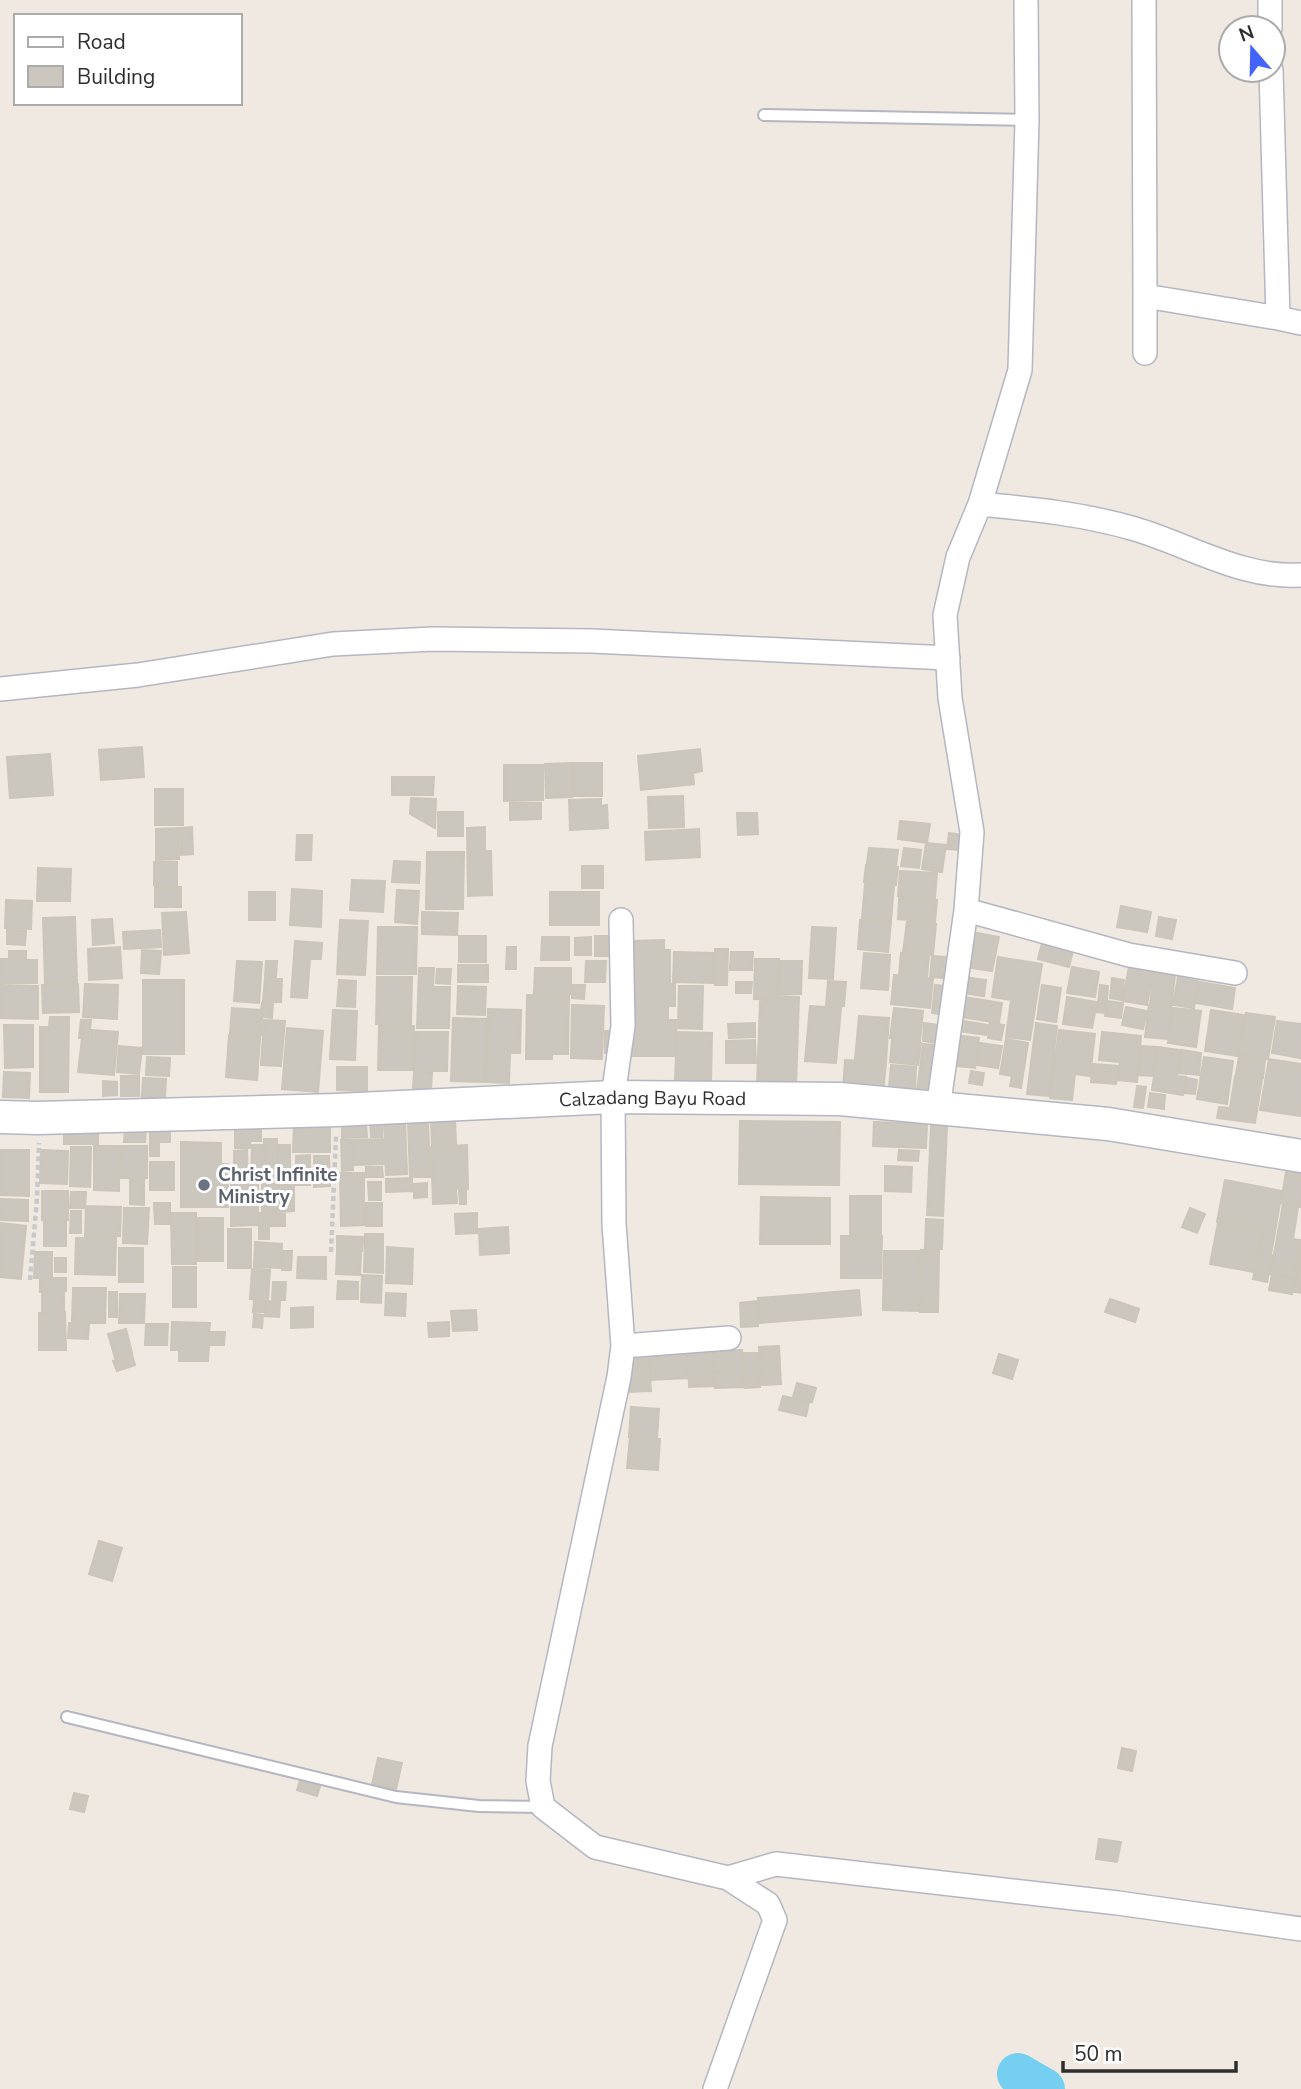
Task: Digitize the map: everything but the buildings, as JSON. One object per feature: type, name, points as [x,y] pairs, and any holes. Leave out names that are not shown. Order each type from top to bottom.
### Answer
[{"type":"street","points":[[938,1109],[967,910],[972,832],[950,698],[945,615],[951,578],[968,528],[980,504],[1020,370],[1027,120],[1026,0]]},
{"type":"street","points":[[1144,0],[1145,352]]},
{"type":"street","points":[[1271,84],[1278,318]]},
{"type":"street","points":[[1145,296],[1301,323]]},
{"type":"street","points":[[980,504],[1078,515],[1136,529],[1267,574],[1301,575]]},
{"type":"street","points":[[0,689],[138,675],[333,644],[433,639],[592,641],[948,658]]},
{"type":"street","points":[[967,910],[1129,954],[1235,973]]},
{"type":"street","points":[[621,920],[622,1026],[613,1097],[614,1224],[623,1346],[620,1377],[540,1746],[538,1781],[543,1807],[595,1846],[728,1878],[768,1904],[775,1920],[715,2089]]},
{"type":"street","name":"Calzadang Bayu Road","points":[[0,1117],[337,1110],[613,1097],[840,1099],[1108,1124],[1301,1156]]},
{"type":"street","points":[[623,1346],[729,1338]]},
{"type":"street","points":[[728,1878],[776,1864],[1118,1903],[1301,1929]]},
{"type":"lane","points":[[764,115],[1027,120]]},
{"type":"lane","points":[[67,1717],[396,1797],[479,1806],[543,1807]]},
{"type":"path","points":[[331,1252],[337,1110]]},
{"type":"path","points":[[30,1280],[37,1198],[38,1118]]},
{"type":"waterway","points":[[1018,2074],[1044,2089]]},
{"type":"place","name":"Christ Infinite Ministry","points":[[204,1185]]}]
